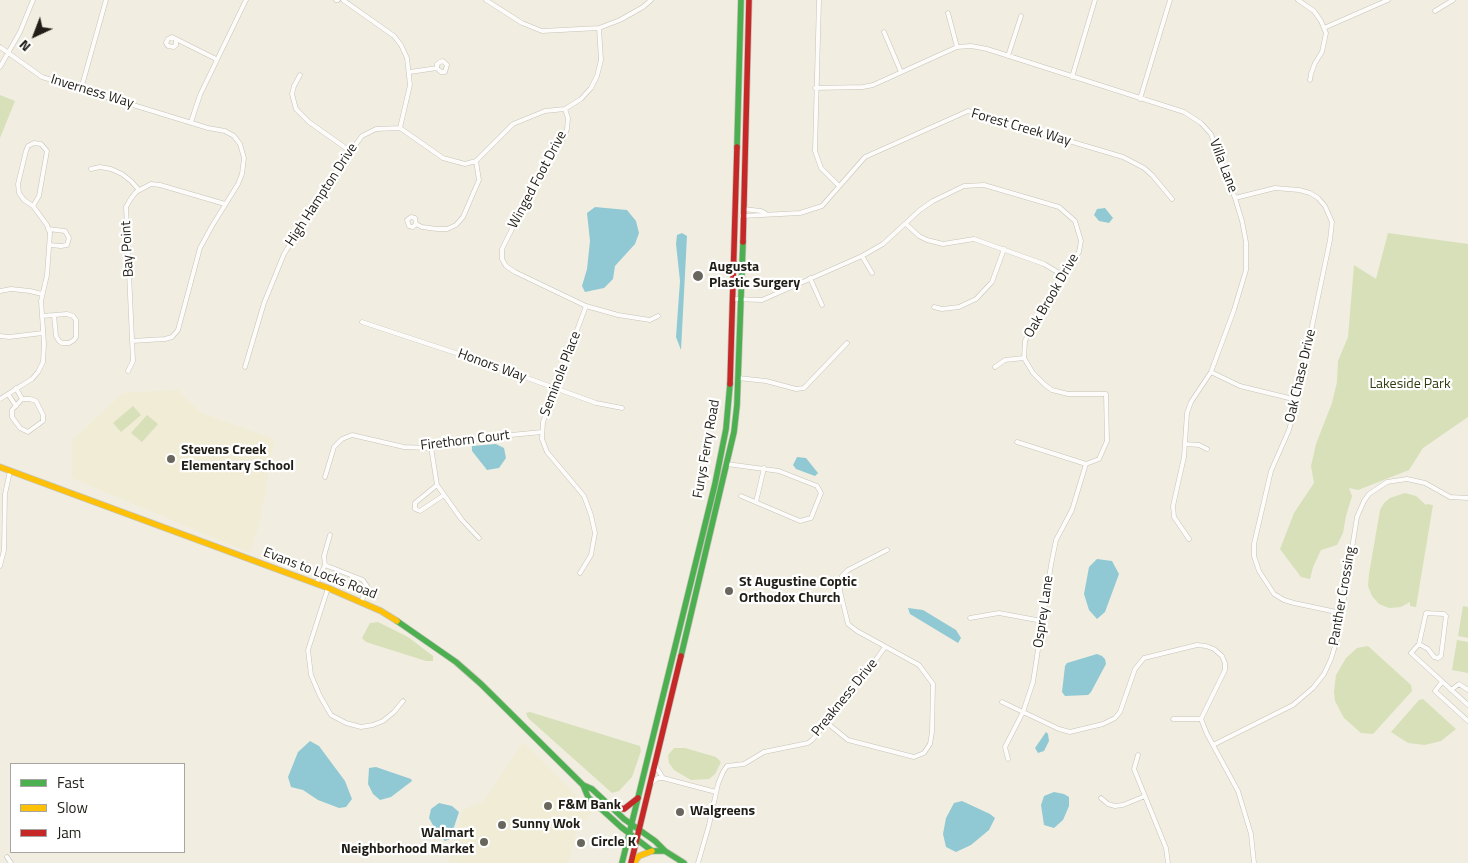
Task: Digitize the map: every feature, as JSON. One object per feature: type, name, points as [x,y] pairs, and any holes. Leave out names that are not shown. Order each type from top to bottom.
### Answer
[{"type":"main road","name":"Furys Ferry Road","points":[[622,863],[715,484],[726,429],[729,403],[733,299],[741,0]]},
{"type":"main road","name":"Furys Ferry Road","points":[[633,863],[637,839],[734,432],[741,299],[749,0]]},
{"type":"main road","name":"Evans to Locks Road","points":[[0,467],[328,588],[381,612],[419,634],[456,662],[481,684],[583,785],[592,789],[631,824],[656,841],[665,851],[684,863]]},
{"type":"main road","name":"Evans to Locks Road","points":[[583,785],[588,798],[652,851]]},
{"type":"main road","points":[[609,805],[624,808],[638,798]]},
{"type":"main road","points":[[633,863],[639,856],[652,851],[665,851]]},
{"type":"street","points":[[0,67],[20,32],[32,0]]},
{"type":"street","points":[[81,89],[106,0]]},
{"type":"street","points":[[191,122],[200,95],[216,59],[246,0]]},
{"type":"street","points":[[343,0],[394,36],[407,58],[410,85],[400,128],[444,158],[465,164],[476,161],[513,124],[545,111],[566,108],[581,99],[591,88],[597,76],[601,60],[599,28]]},
{"type":"street","points":[[486,0],[522,23],[542,31],[599,28],[620,20],[643,7],[651,0]]},
{"type":"street","points":[[818,0],[815,152],[821,168],[839,186]]},
{"type":"street","points":[[1072,77],[1095,0]]},
{"type":"street","points":[[1140,99],[1170,0]]},
{"type":"street","points":[[1298,0],[1314,11],[1321,20],[1326,33],[1322,52],[1313,69],[1310,80]]},
{"type":"street","points":[[1324,28],[1388,0]]},
{"type":"street","points":[[1434,11],[1453,0]]},
{"type":"street","points":[[948,13],[957,47]]},
{"type":"street","points":[[1008,56],[1022,16]]},
{"type":"street","points":[[884,32],[901,72]]},
{"type":"street","points":[[176,40],[216,59]]},
{"type":"street","name":"Villa Lane","points":[[815,88],[873,85],[957,47],[971,46],[987,49],[1184,112],[1201,123],[1211,134],[1235,198],[1246,242],[1246,270],[1234,310],[1211,372],[1190,402],[1187,413],[1181,475],[1174,495],[1173,506],[1174,516],[1189,539]]},
{"type":"street","name":"Inverness Way","points":[[0,47],[42,77],[208,128],[225,131],[234,136],[243,150],[242,174],[200,248],[178,330],[172,336],[165,338],[132,341]]},
{"type":"street","points":[[410,72],[437,68]]},
{"type":"street","points":[[300,75],[292,94],[296,109],[310,122],[350,151]]},
{"type":"street","name":"Winged Foot Drive","points":[[566,108],[568,118],[567,129],[563,139],[547,159],[502,249],[502,259],[506,266],[516,272],[586,306],[618,315],[650,320],[658,316]]},
{"type":"street","name":"Forest Creek Way","points":[[742,216],[800,213],[822,206],[865,158],[968,111],[1123,157],[1144,168],[1172,199]]},
{"type":"street","name":"High Hampton Drive","points":[[245,367],[269,288],[284,254],[350,151],[362,136],[376,129],[400,128]]},
{"type":"street","points":[[0,399],[32,379],[43,362],[42,294],[47,275],[50,245],[48,229],[34,206],[24,200],[19,193],[18,184],[26,151],[28,146],[34,143],[41,144],[47,151],[39,196],[34,206]]},
{"type":"street","points":[[416,224],[422,227],[437,229],[446,229],[456,225],[463,217],[479,180],[476,161]]},
{"type":"street","points":[[90,169],[100,167],[111,169],[122,174],[139,190],[151,184],[160,185],[225,204]]},
{"type":"street","name":"Oak Brook Drive","points":[[733,299],[762,300],[862,256],[883,244],[920,210],[933,201],[964,186],[984,185],[1059,207],[1075,221],[1081,241],[1079,252],[1025,341],[1024,358],[1032,373],[1052,390],[1068,394],[1106,394],[1107,441],[1099,458],[1086,464]]},
{"type":"street","name":"Oak Chase Drive","points":[[1235,198],[1275,188],[1310,193],[1325,206],[1332,222],[1330,240],[1297,400],[1289,430],[1271,471],[1254,544],[1254,556],[1259,571],[1274,594],[1284,600],[1341,612]]},
{"type":"street","name":"Bay Point","points":[[128,371],[133,361],[126,207],[139,190]]},
{"type":"street","name":"Forest Creek Way","points":[[742,209],[761,210],[764,214]]},
{"type":"street","points":[[906,224],[919,236],[927,240],[943,244],[974,239],[1044,264],[1064,276]]},
{"type":"street","points":[[48,229],[65,231],[69,238],[66,244],[62,246],[50,245]]},
{"type":"street","points":[[934,307],[951,309],[966,305],[976,299],[992,282],[1004,249]]},
{"type":"street","points":[[862,256],[872,273]]},
{"type":"street","points":[[810,278],[822,305]]},
{"type":"street","points":[[0,291],[11,289],[42,294]]},
{"type":"street","name":"Seminole Place","points":[[580,573],[592,555],[595,533],[591,515],[584,496],[547,452],[542,439],[542,432],[543,422],[586,306]]},
{"type":"street","points":[[42,316],[54,315],[67,314],[73,316],[76,320],[76,337],[74,340],[69,343],[58,341],[54,315]]},
{"type":"street","name":"Honors Way","points":[[362,322],[596,402],[622,408]]},
{"type":"street","points":[[0,336],[43,334]]},
{"type":"street","points":[[738,378],[766,381],[796,389],[804,388],[848,343]]},
{"type":"street","points":[[995,367],[1005,360],[1024,358]]},
{"type":"street","points":[[1211,372],[1240,386],[1297,400]]},
{"type":"street","points":[[16,388],[22,399]]},
{"type":"street","points":[[8,394],[16,406]]},
{"type":"street","points":[[22,399],[30,399],[36,402],[40,408],[43,421],[28,432],[24,431],[12,417],[12,410],[22,399]]},
{"type":"street","name":"Firethorn Court","points":[[324,477],[334,447],[342,439],[352,435],[404,447],[431,447],[459,440],[542,432]]},
{"type":"street","points":[[1016,442],[1086,464]]},
{"type":"street","points":[[1185,444],[1199,446],[1207,450]]},
{"type":"street","points":[[431,447],[436,484],[462,520],[479,538]]},
{"type":"street","points":[[727,464],[779,471],[817,486],[820,496],[811,518],[800,521],[740,496]]},
{"type":"street","name":"Osprey Lane","points":[[1008,759],[1005,747],[1023,712],[1033,682],[1056,540],[1072,510],[1086,464]]},
{"type":"street","points":[[756,502],[764,468]]},
{"type":"street","points":[[0,566],[4,550],[4,494],[10,471]]},
{"type":"street","name":"Panther Crossing","points":[[1213,745],[1293,705],[1313,688],[1324,674],[1338,636],[1357,516],[1364,501],[1375,489],[1387,482],[1407,479],[1425,483],[1450,497],[1468,498]]},
{"type":"street","points":[[436,484],[415,503],[416,509],[420,511],[444,495]]},
{"type":"street","points":[[316,584],[325,565],[324,556],[330,535]]},
{"type":"street","points":[[826,722],[848,740],[914,757],[924,753],[930,744],[933,684],[919,665],[848,624],[840,584],[842,576],[848,570],[886,550]]},
{"type":"street","points":[[325,565],[363,580],[367,588],[361,603]]},
{"type":"street","points":[[328,588],[308,650],[311,675],[331,715],[346,723],[361,727],[373,725],[384,721],[402,701]]},
{"type":"street","points":[[970,618],[999,613],[1042,620]]},
{"type":"street","points":[[1419,644],[1434,657],[1438,658],[1441,656],[1446,616],[1444,614],[1426,613],[1419,644],[1411,653],[1468,705]]},
{"type":"street","points":[[1002,702],[1058,729],[1070,732],[1103,724],[1115,718],[1120,712],[1135,669],[1144,658],[1197,645],[1214,649],[1222,656],[1225,663],[1222,678],[1201,719]]},
{"type":"street","name":"Preakness Drive","points":[[698,863],[722,772],[728,766],[744,764],[764,752],[808,743],[812,740],[862,679],[885,647]]},
{"type":"street","points":[[1442,682],[1435,691],[1468,720]]},
{"type":"street","points":[[1451,690],[1460,684],[1468,690]]},
{"type":"street","points":[[1173,719],[1201,719]]},
{"type":"street","points":[[1201,719],[1238,792],[1251,834],[1254,863]]},
{"type":"street","points":[[1138,755],[1134,768],[1166,848],[1168,863]]},
{"type":"street","points":[[655,765],[663,778]]},
{"type":"street","points":[[650,784],[658,778],[663,778],[716,792]]},
{"type":"street","points":[[1101,798],[1108,804],[1115,806],[1123,805],[1145,796]]},
{"type":"street","points":[[7,857],[11,863]]},
{"type":"shaded area","name":"Stevens Creek Elementary School","points":[[178,390],[201,413],[274,439],[260,521],[250,553],[72,478],[72,440],[123,393]]},
{"type":"shaded area","points":[[523,742],[593,812],[577,828],[569,861],[566,863],[448,863],[463,809],[483,802]]},
{"type":"green space","points":[[0,95],[15,101],[0,138]]},
{"type":"green space","name":"Lakeside Park","points":[[1388,233],[1468,244],[1468,417],[1423,448],[1409,470],[1358,490],[1349,488],[1352,496],[1343,533],[1337,545],[1321,550],[1310,579],[1301,577],[1280,549],[1294,513],[1314,483],[1311,466],[1316,444],[1332,403],[1337,382],[1338,361],[1348,337],[1354,265],[1376,279]]},
{"type":"green space","points":[[133,406],[141,415],[121,432],[113,423]]},
{"type":"green space","points":[[147,415],[158,424],[142,442],[131,433]]},
{"type":"green space","points":[[1405,493],[1416,496],[1426,505],[1433,505],[1416,607],[1410,606],[1410,602],[1401,607],[1389,608],[1379,604],[1372,596],[1368,586],[1369,574],[1380,510],[1390,498]]},
{"type":"green space","points":[[1463,606],[1468,607],[1468,638],[1458,636]]},
{"type":"green space","points":[[378,622],[408,637],[433,656],[433,661],[426,661],[366,642],[362,638],[370,623]]},
{"type":"green space","points":[[1457,640],[1468,642],[1468,673],[1452,670]]},
{"type":"green space","points":[[1368,646],[1411,685],[1412,691],[1373,734],[1361,733],[1344,718],[1335,701],[1334,692],[1336,675],[1346,658],[1357,648]]},
{"type":"green space","points":[[1423,699],[1456,729],[1441,741],[1425,745],[1408,743],[1391,732],[1419,700]]},
{"type":"green space","points":[[530,712],[640,746],[641,751],[632,777],[619,791],[612,793],[528,718],[526,713]]},
{"type":"green space","points":[[674,748],[685,748],[716,757],[721,762],[715,774],[709,779],[691,780],[674,770],[669,763],[668,755]]},
{"type":"water","points":[[595,207],[627,210],[636,221],[639,233],[635,244],[615,266],[613,279],[604,288],[585,292],[582,286],[587,269],[590,241],[587,213]]},
{"type":"water","points":[[1105,208],[1113,218],[1109,223],[1099,221],[1094,215],[1097,209]]},
{"type":"water","points":[[682,233],[687,236],[681,350],[676,337],[680,281],[676,244],[677,235]]},
{"type":"water","points":[[496,444],[504,448],[506,458],[499,468],[487,470],[472,451],[472,446]]},
{"type":"water","points":[[797,457],[806,458],[818,473],[815,476],[796,469],[793,465]]},
{"type":"water","points":[[1097,559],[1112,561],[1119,574],[1105,612],[1097,619],[1089,610],[1084,594],[1089,567]]},
{"type":"water","points":[[908,608],[923,610],[956,630],[961,638],[958,643],[910,614]]},
{"type":"water","points":[[1097,654],[1105,659],[1106,664],[1091,692],[1088,695],[1065,696],[1062,692],[1067,663]]},
{"type":"water","points":[[1046,732],[1049,741],[1044,751],[1038,753],[1035,748]]},
{"type":"water","points":[[310,741],[319,746],[345,781],[352,799],[346,807],[339,808],[318,800],[303,790],[291,787],[288,777],[298,752]]},
{"type":"water","points":[[376,767],[411,779],[412,781],[391,797],[380,800],[373,794],[368,784],[369,768]]},
{"type":"water","points":[[1054,792],[1069,797],[1069,806],[1063,820],[1054,828],[1044,825],[1041,805],[1044,796]]},
{"type":"water","points":[[962,801],[995,818],[989,830],[971,845],[956,852],[946,847],[943,834],[946,818],[954,803]]},
{"type":"water","points":[[439,803],[452,806],[459,812],[450,839],[445,841],[438,834],[429,818],[431,809]]},
{"type":"traffic: fast","points":[[737,147],[741,0]]},
{"type":"traffic: fast","points":[[681,656],[734,432],[737,405],[743,242]]},
{"type":"traffic: fast","points":[[622,863],[715,484],[726,429],[730,384]]},
{"type":"traffic: fast","points":[[397,621],[456,662],[481,684],[583,785]]},
{"type":"traffic: fast","points":[[665,851],[652,851],[621,827],[588,797],[583,785],[592,789],[624,819],[655,841],[665,851],[684,863]]},
{"type":"traffic: slow","points":[[0,467],[328,588],[381,611],[397,621]]},
{"type":"traffic: slow","points":[[634,863],[639,856],[652,851]]},
{"type":"traffic: jam","points":[[743,242],[749,0]]},
{"type":"traffic: jam","points":[[730,384],[737,147]]},
{"type":"traffic: jam","points":[[631,863],[681,656]]},
{"type":"traffic: jam","points":[[611,806],[624,809],[638,798]]},
{"type":"place","name":"Augusta Plastic Surgery","points":[[698,276]]},
{"type":"place","name":"Stevens Creek Elementary School","points":[[171,459]]},
{"type":"place","name":"St Augustine Coptic Orthodox Church","points":[[729,591]]},
{"type":"place","name":"F&M Bank","points":[[548,806]]},
{"type":"place","name":"Walgreens","points":[[680,812]]},
{"type":"place","name":"Sunny Wok","points":[[502,825]]},
{"type":"place","name":"Walmart Neighborhood Market","points":[[484,842]]},
{"type":"place","name":"Circle K","points":[[581,843]]}]
